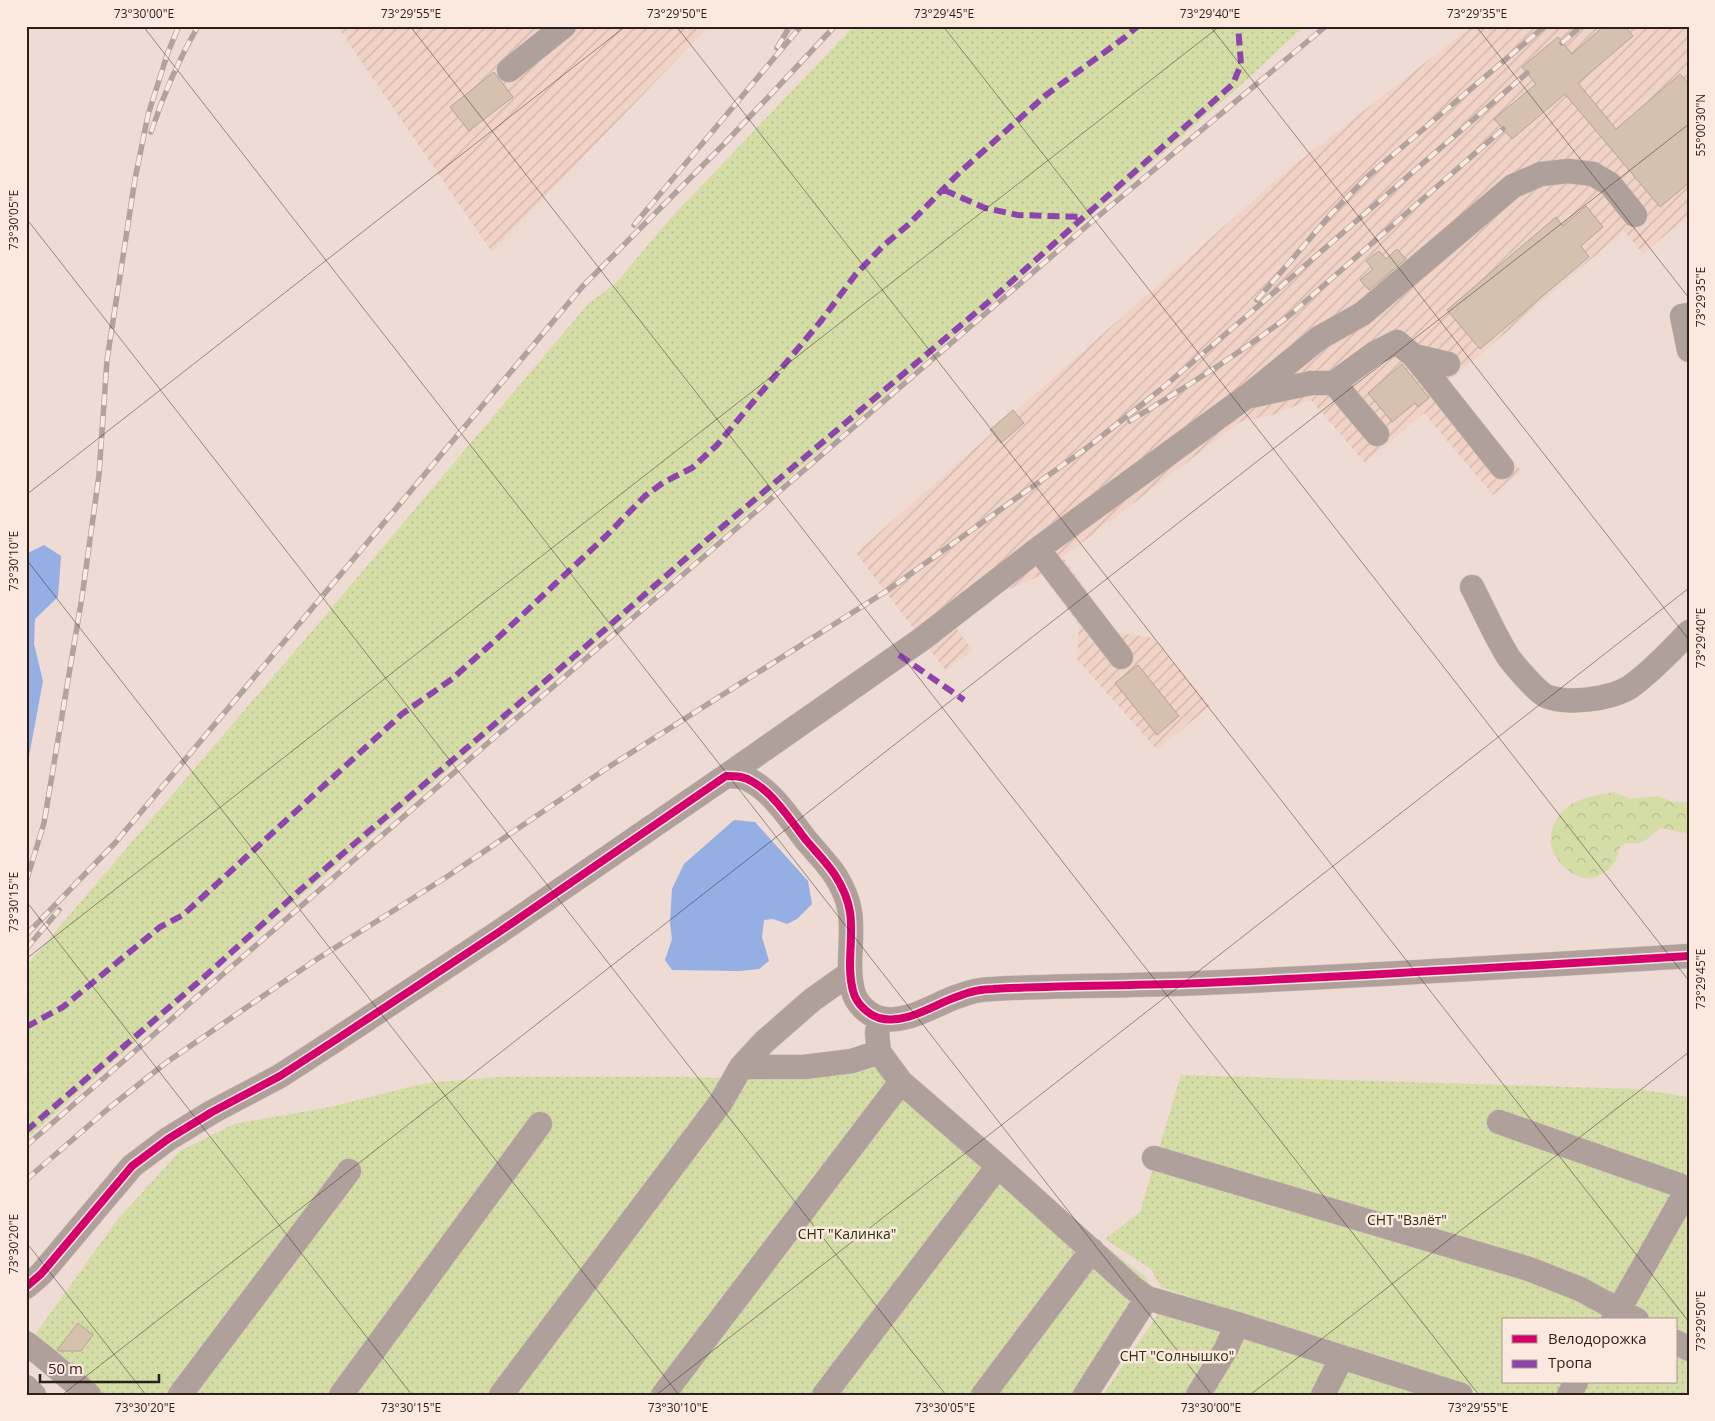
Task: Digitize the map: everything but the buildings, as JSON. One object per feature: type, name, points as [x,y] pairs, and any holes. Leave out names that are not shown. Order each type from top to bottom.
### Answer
[{"type":"street","points":[[509,70],[564,26]]},
{"type":"street","points":[[26,1287],[41,1274],[132,1166],[212,1112],[280,1076],[499,932],[922,639],[1038,549],[1246,398],[1319,338],[1362,314],[1513,186],[1541,174],[1568,171],[1593,174],[1610,184],[1635,215]]},
{"type":"street","points":[[1689,315],[1682,316],[1689,350]]},
{"type":"street","points":[[1246,398],[1311,383],[1334,383],[1375,354],[1397,342],[1414,356],[1502,467]]},
{"type":"street","points":[[1414,356],[1448,364]]},
{"type":"street","points":[[1334,383],[1377,434]]},
{"type":"street","points":[[1038,549],[1121,657]]},
{"type":"street","points":[[1472,587],[1509,657],[1526,678],[1545,696],[1574,701],[1608,697],[1630,687],[1689,632]]},
{"type":"street","points":[[726,776],[742,776],[756,783],[771,797],[834,874],[844,893],[850,911],[852,946],[850,973],[853,993],[861,1006],[871,1015],[890,1020],[905,1018],[960,995],[988,989],[1198,983],[1400,974],[1689,956]]},
{"type":"street","points":[[501,1395],[721,1102],[741,1067],[764,1042],[812,1000],[850,973]]},
{"type":"street","points":[[880,1018],[877,1033],[879,1052],[901,1082],[998,1166],[1133,1288],[1147,1298],[1237,1324],[1455,1394]]},
{"type":"street","points":[[741,1067],[804,1067],[852,1061],[879,1052]]},
{"type":"street","points":[[664,1395],[901,1082]]},
{"type":"street","points":[[1154,1158],[1529,1269],[1580,1289],[1623,1316],[1688,1191],[1679,1185],[1498,1122]]},
{"type":"street","points":[[341,1395],[540,1124]]},
{"type":"street","points":[[824,1395],[998,1166]]},
{"type":"street","points":[[180,1395],[349,1171]]},
{"type":"street","points":[[983,1395],[1092,1250]]},
{"type":"street","points":[[1084,1395],[1147,1298]]},
{"type":"street","points":[[1198,1395],[1226,1349],[1237,1324]]},
{"type":"street","points":[[26,1343],[89,1395]]},
{"type":"street","points":[[1323,1395],[1342,1357]]},
{"type":"street","points":[[26,1387],[34,1395]]},
{"type":"shaded area","points":[[337,26],[709,26],[492,252]]},
{"type":"shaded area","points":[[1472,26],[1689,26],[1689,215],[1643,254],[1624,231],[1447,383],[1521,471],[1493,495],[1424,413],[1365,463],[1311,400],[1272,415],[1240,422],[1063,557],[1115,632],[1153,638],[1210,706],[1157,750],[1077,659],[1079,625],[1042,575],[1000,593],[956,628],[973,650],[946,671],[856,553],[992,433],[990,430],[1013,410],[1015,412],[1284,173]]},
{"type":"green space","points":[[854,26],[1304,26],[1250,77],[925,361],[272,921],[26,1139],[26,966],[588,304],[617,282],[667,222]]},
{"type":"green space","points":[[1614,792],[1631,799],[1657,796],[1674,802],[1689,802],[1689,834],[1661,828],[1642,842],[1622,845],[1613,864],[1604,873],[1592,878],[1573,874],[1562,865],[1552,848],[1552,830],[1557,818],[1575,802]]},
{"type":"green space","name":"СНТ \"Калинка\"","points":[[866,1062],[900,1068],[1099,1241],[1147,1278],[1155,1309],[1096,1395],[75,1395],[26,1347],[118,1219],[180,1151],[234,1124],[330,1107],[426,1083],[500,1077],[681,1077],[800,1080]]},
{"type":"green space","name":"СНТ \"Взлёт\"","points":[[1181,1075],[1638,1089],[1689,1097],[1689,1395],[1485,1395],[1391,1359],[1225,1309],[1161,1287],[1151,1269],[1105,1239],[1140,1212]]},
{"type":"green space","name":"СНТ \"Солнышко\"","points":[[1160,1311],[1426,1395],[1103,1395]]},
{"type":"water","points":[[44,545],[61,556],[58,597],[35,619],[34,644],[43,681],[27,767],[26,554]]},
{"type":"water","points":[[734,820],[755,822],[808,881],[812,904],[797,919],[787,924],[773,919],[764,920],[762,937],[769,961],[759,969],[740,971],[672,970],[665,960],[672,939],[670,923],[672,889],[684,864]]},
{"type":"railway","points":[[26,882],[44,823],[82,597],[99,475],[107,360],[135,179],[148,115],[168,52],[179,26]]},
{"type":"railway","points":[[151,132],[172,78],[198,26]]},
{"type":"railway","points":[[777,48],[790,26]]},
{"type":"railway","points":[[634,225],[801,26]]},
{"type":"railway","points":[[26,935],[115,843],[582,287],[725,143],[835,26]]},
{"type":"railway","points":[[26,1146],[496,736],[1089,224],[1326,26]]},
{"type":"railway","points":[[1257,300],[1331,214],[1368,176],[1545,26]]},
{"type":"railway","points":[[1562,43],[1581,26]]},
{"type":"railway","points":[[26,1180],[109,1108],[167,1062],[314,961],[448,876],[607,768],[885,592],[1088,447],[1160,390],[1527,73]]},
{"type":"railway","points":[[1130,421],[1192,383],[1272,329],[1503,129]]},
{"type":"railway","points":[[26,949],[59,910]]},
{"type":"marked path","points":[[26,1027],[63,1007],[160,927],[183,915],[402,714],[452,679],[501,635],[606,536],[645,496],[664,482],[692,468],[717,445],[821,321],[856,274],[883,246],[909,224],[959,173],[1046,95],[1138,26]]},
{"type":"marked path","points":[[26,1131],[202,979],[299,891],[577,654],[708,539],[992,299],[1233,84],[1241,64],[1238,26]]},
{"type":"marked path","points":[[944,190],[985,208],[1018,215],[1083,217]]},
{"type":"marked path","points":[[899,655],[964,700]]},
{"type":"cycle path","points":[[26,1287],[41,1274],[132,1166],[168,1139],[212,1112],[280,1076],[337,1039],[499,932],[726,776],[737,776],[746,779],[768,793],[835,875],[848,902],[850,912],[850,971],[853,991],[863,1008],[879,1018],[900,1019],[920,1013],[963,995],[989,989],[1263,980],[1689,956]]}]
